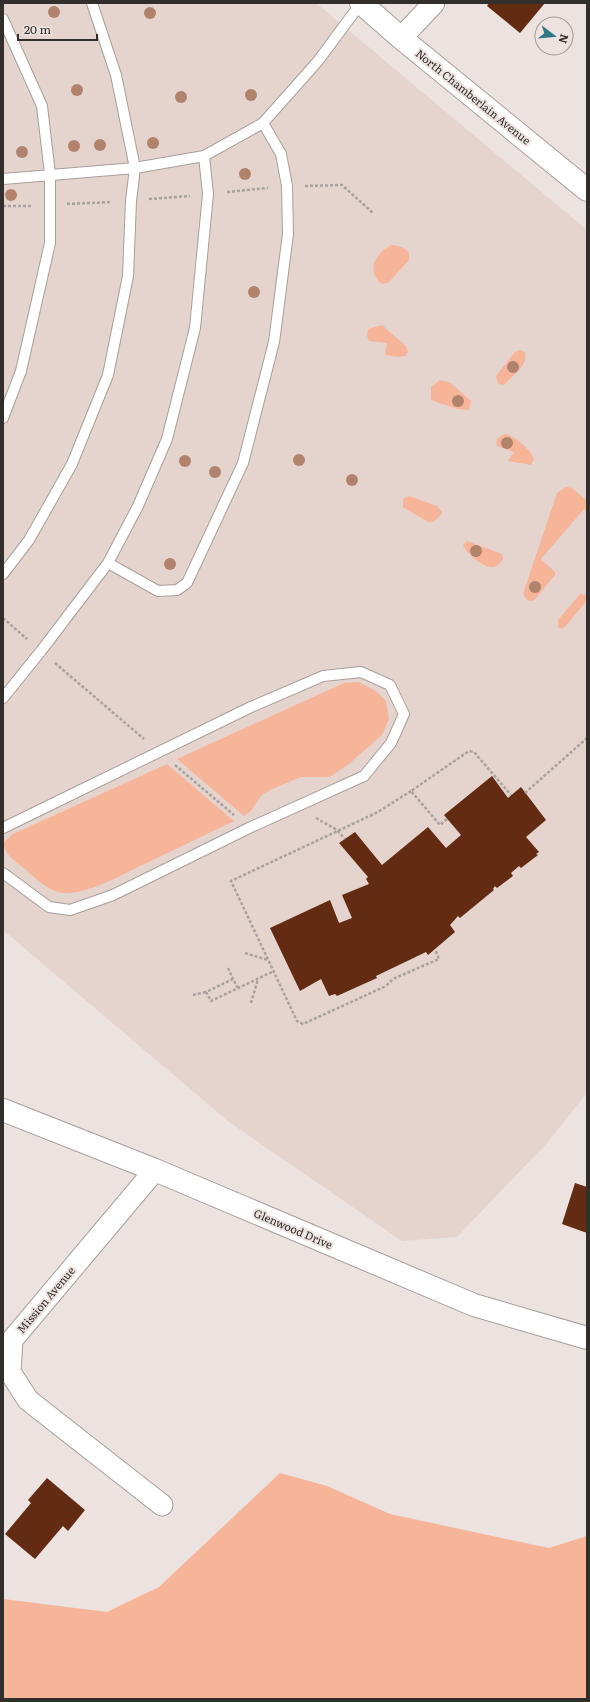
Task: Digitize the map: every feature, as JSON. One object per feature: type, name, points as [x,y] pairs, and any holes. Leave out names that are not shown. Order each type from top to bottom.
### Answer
[{"type":"street","name":"North Chamberlain Avenue","points":[[361,3],[401,38],[587,190]]},
{"type":"street","points":[[401,38],[434,3]]},
{"type":"street","name":"Glenwood Drive","points":[[3,1110],[155,1170],[474,1305],[587,1338]]},
{"type":"street","name":"Mission Avenue","points":[[155,1170],[12,1340],[10,1372],[28,1400],[162,1505]]},
{"type":"lane","points":[[3,574],[30,540],[72,464],[108,375],[128,276],[131,201],[135,168],[116,74],[92,3]]},
{"type":"lane","points":[[3,179],[135,168],[204,156],[263,123],[318,61],[361,3]]},
{"type":"lane","points":[[3,19],[42,106],[50,174],[50,243],[21,371],[3,418]]},
{"type":"lane","points":[[108,563],[158,591],[177,590],[187,582],[243,463],[274,342],[288,234],[287,186],[281,154],[263,123]]},
{"type":"lane","points":[[3,698],[42,651],[108,563],[138,506],[167,439],[195,328],[208,194],[204,156]]},
{"type":"lane","points":[[3,828],[160,753],[251,707],[323,676],[361,672],[390,685],[404,714],[391,743],[364,776],[249,828],[113,895],[70,910],[49,907],[3,873]]},
{"type":"path","points":[[3,618],[249,828]]},
{"type":"path","points":[[525,793],[587,738]]},
{"type":"path","points":[[435,949],[439,959],[393,979],[386,986],[303,1024],[297,1021],[231,881],[378,812],[469,751],[474,752],[511,795]]},
{"type":"path","points":[[411,791],[440,825],[447,819]]},
{"type":"path","points":[[296,806],[337,830],[345,839]]},
{"type":"path","points":[[245,954],[268,960]]},
{"type":"path","points":[[228,968],[238,988]]},
{"type":"path","points":[[206,992],[211,1001],[274,971]]},
{"type":"path","points":[[251,1003],[258,978]]},
{"type":"path","points":[[193,995],[206,992],[233,979]]},
{"type":"shaded area","points":[[3,3],[316,3],[587,230],[587,1093],[546,1144],[457,1237],[402,1241],[229,1122],[3,930]]},
{"type":"shaded area","points":[[392,245],[400,246],[405,249],[409,253],[409,260],[388,283],[382,284],[377,279],[373,268],[377,257],[381,252]]},
{"type":"shaded area","points":[[382,325],[406,346],[408,352],[406,356],[398,357],[385,355],[387,343],[369,341],[367,336],[368,329]]},
{"type":"shaded area","points":[[520,350],[525,352],[526,357],[523,365],[505,384],[501,385],[498,383],[496,376],[515,352]]},
{"type":"shaded area","points":[[440,380],[451,383],[471,401],[469,410],[457,409],[431,400],[431,387]]},
{"type":"shaded area","points":[[505,434],[513,437],[526,447],[534,459],[531,465],[508,461],[514,452],[497,446],[496,443],[498,438]]},
{"type":"shaded area","points":[[566,487],[572,488],[587,501],[587,512],[584,509],[541,559],[555,572],[555,575],[536,598],[532,601],[527,600],[523,594],[557,493]]},
{"type":"shaded area","points":[[409,496],[437,506],[442,512],[441,515],[433,522],[428,522],[403,507],[403,499]]},
{"type":"shaded area","points":[[467,541],[502,554],[503,559],[494,567],[487,566],[479,562],[463,545]]},
{"type":"shaded area","points":[[580,594],[585,595],[587,598],[584,604],[565,627],[561,629],[558,627],[558,620]]},
{"type":"shaded area","points":[[359,682],[376,691],[386,701],[389,719],[382,735],[349,764],[330,777],[301,777],[270,790],[261,796],[251,811],[244,816],[177,759],[344,683]]},
{"type":"shaded area","points":[[167,764],[234,821],[96,887],[73,893],[58,892],[47,887],[14,861],[8,854],[4,846],[4,842],[13,834]]},
{"type":"shaded area","points":[[280,1473],[327,1486],[390,1514],[549,1548],[587,1536],[587,1699],[3,1699],[3,1599],[107,1612],[159,1587]]},
{"type":"building","points":[[489,3],[545,3],[520,33],[487,6]]},
{"type":"building","points":[[492,776],[508,798],[521,787],[546,820],[526,837],[539,852],[536,854],[538,855],[521,868],[519,866],[511,873],[513,876],[497,888],[495,886],[493,889],[494,890],[460,918],[458,916],[450,925],[455,932],[428,955],[426,952],[376,976],[377,978],[337,996],[335,994],[329,996],[321,979],[300,991],[270,928],[330,900],[339,923],[352,918],[342,895],[369,884],[366,879],[368,877],[339,843],[355,832],[382,865],[428,827],[446,848],[461,835],[444,815]]},
{"type":"building","points":[[575,1183],[587,1187],[587,1233],[562,1224]]},
{"type":"building","points":[[47,1478],[85,1510],[68,1531],[63,1526],[35,1559],[5,1534],[31,1503],[28,1500]]}]
